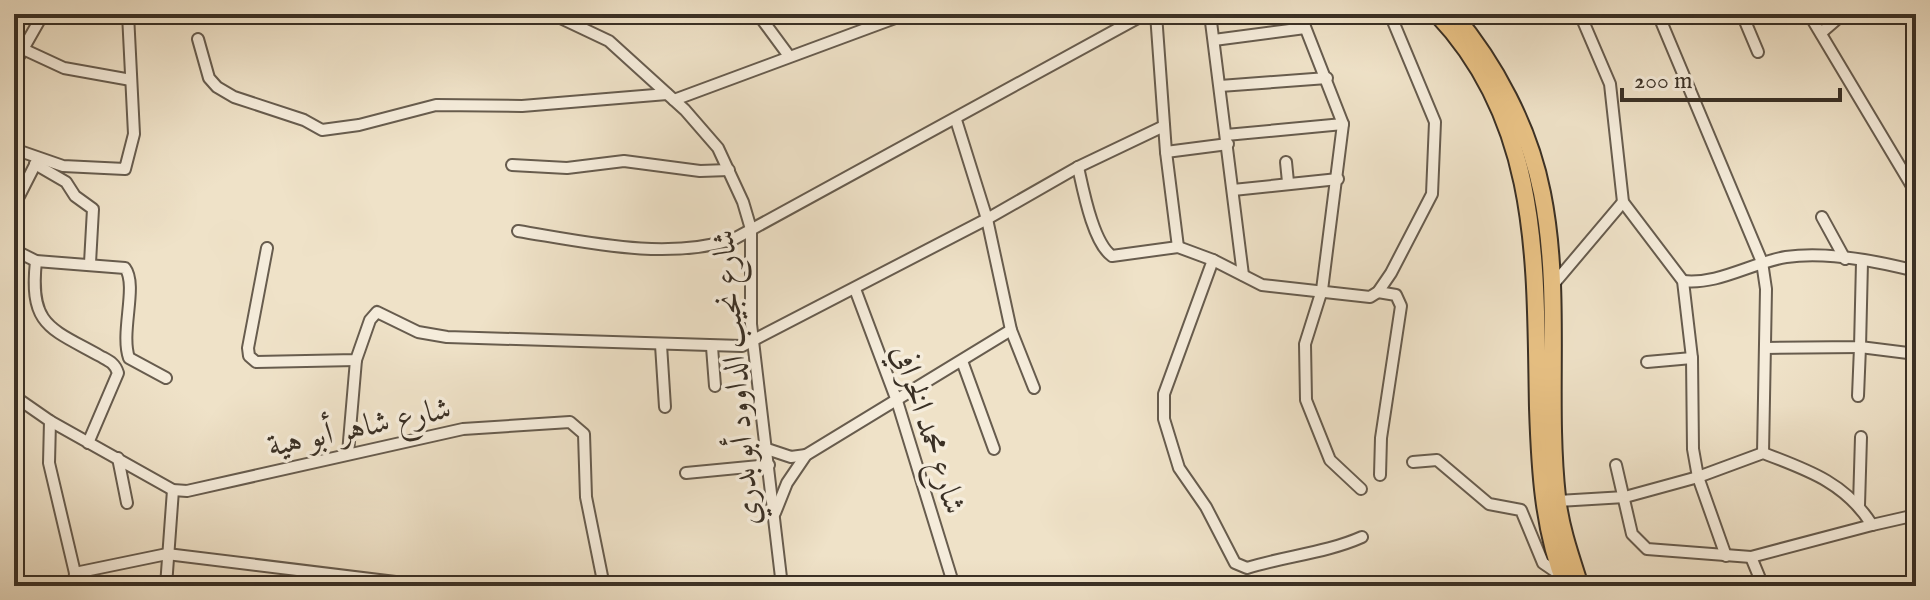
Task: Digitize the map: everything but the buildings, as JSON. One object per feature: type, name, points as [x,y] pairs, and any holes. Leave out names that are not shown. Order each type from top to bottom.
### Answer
[{"type":"highway","points":[[1437,14],[1470,55],[1497,101],[1526,188],[1535,263],[1539,455],[1550,535],[1564,581]]},
{"type":"highway","points":[[1453,14],[1472,37],[1507,95],[1524,134],[1542,192],[1550,288],[1558,501],[1580,586]]},
{"type":"street","points":[[14,65],[43,14]]},
{"type":"street","points":[[36,162],[118,171],[125,169],[129,163],[134,134],[128,14]]},
{"type":"street","name":"شارع نجيب الداوود أبو بدري","points":[[552,14],[609,41],[671,97],[712,141],[729,170],[751,229],[753,342],[782,586]]},
{"type":"street","points":[[758,14],[789,56]]},
{"type":"street","points":[[198,39],[209,78],[217,87],[247,103],[304,120],[322,130],[359,125],[436,105],[522,106],[671,97],[906,14]]},
{"type":"street","points":[[518,231],[609,245],[673,247],[725,241],[956,120],[1145,14]]},
{"type":"street","points":[[1156,14],[1166,152],[1178,247]]},
{"type":"street","points":[[1210,14],[1243,275]]},
{"type":"street","points":[[1300,14],[1343,124],[1322,290],[1305,344],[1306,400],[1330,460],[1361,489]]},
{"type":"street","points":[[1378,292],[1428,206],[1433,172],[1435,122],[1390,14]]},
{"type":"street","points":[[1580,14],[1610,84],[1623,202],[1683,281],[1692,358],[1690,434],[1698,477],[1726,556]]},
{"type":"street","points":[[1658,14],[1762,262],[1766,289],[1763,453]]},
{"type":"street","points":[[1742,14],[1758,52]]},
{"type":"street","points":[[1809,14],[1916,193]]},
{"type":"street","points":[[1821,33],[1843,14]]},
{"type":"street","points":[[1214,40],[1305,28]]},
{"type":"street","points":[[23,49],[64,68],[131,80]]},
{"type":"street","points":[[1220,86],[1327,78]]},
{"type":"street","points":[[956,120],[987,219],[1011,330],[1034,388]]},
{"type":"street","points":[[1166,152],[1343,124]]},
{"type":"street","points":[[348,453],[356,360],[370,320],[377,312],[418,332],[440,337],[712,347],[753,342],[987,219],[1078,167],[1164,126]]},
{"type":"street","points":[[14,149],[69,184],[94,214],[90,263]]},
{"type":"street","points":[[512,165],[567,168],[624,161],[700,171],[729,170]]},
{"type":"street","points":[[15,204],[36,162]]},
{"type":"street","points":[[1286,162],[1288,182]]},
{"type":"street","points":[[1078,167],[1091,215],[1107,253],[1116,257],[1178,247],[1270,287],[1322,290],[1365,297],[1378,292],[1399,297],[1401,306],[1381,438],[1380,475]]},
{"type":"street","points":[[1233,190],[1338,179]]},
{"type":"street","points":[[1550,288],[1623,202]]},
{"type":"street","points":[[1822,217],[1845,259]]},
{"type":"street","points":[[267,248],[248,348],[251,359],[256,362],[356,360]]},
{"type":"street","points":[[14,250],[36,261],[120,266],[127,271],[130,279],[124,330],[129,358],[166,378]]},
{"type":"street","points":[[1683,281],[1708,281],[1789,256],[1845,259],[1916,271]]},
{"type":"street","points":[[1213,260],[1164,394],[1164,419],[1179,468],[1206,507],[1235,563],[1241,567],[1331,548],[1362,537]]},
{"type":"street","points":[[36,261],[35,296],[45,324],[62,338],[116,367],[117,380],[88,443]]},
{"type":"street","points":[[1858,396],[1862,262]]},
{"type":"street","name":"شارع محمد الخرافي","points":[[855,289],[897,401],[954,586]]},
{"type":"street","points":[[767,449],[791,457],[806,455],[1011,330]]},
{"type":"street","points":[[661,345],[665,407]]},
{"type":"street","points":[[712,347],[715,386]]},
{"type":"street","points":[[1765,348],[1860,347],[1916,354]]},
{"type":"street","points":[[1647,362],[1692,358]]},
{"type":"street","points":[[962,361],[994,449]]},
{"type":"street","points":[[14,396],[50,421],[173,490],[166,586]]},
{"type":"street","points":[[50,421],[49,463],[75,573],[74,586]]},
{"type":"street","name":"شارع شاهر أبو هية","points":[[173,490],[205,489],[348,453],[483,427],[563,421],[575,424],[586,442],[586,497],[604,586]]},
{"type":"street","points":[[1859,505],[1861,437]]},
{"type":"street","points":[[1558,501],[1625,497],[1698,477],[1763,453],[1826,478],[1859,505],[1872,525]]},
{"type":"street","points":[[774,515],[787,483],[806,455]]},
{"type":"street","points":[[118,458],[127,503]]},
{"type":"street","points":[[1413,462],[1437,460],[1489,504],[1521,510],[1543,563],[1564,581]]},
{"type":"street","points":[[686,473],[769,465]]},
{"type":"street","points":[[1616,465],[1632,534],[1640,545],[1751,557],[1916,515]]},
{"type":"street","points":[[75,573],[167,554],[428,586]]},
{"type":"street","points":[[1751,557],[1763,586]]}]
